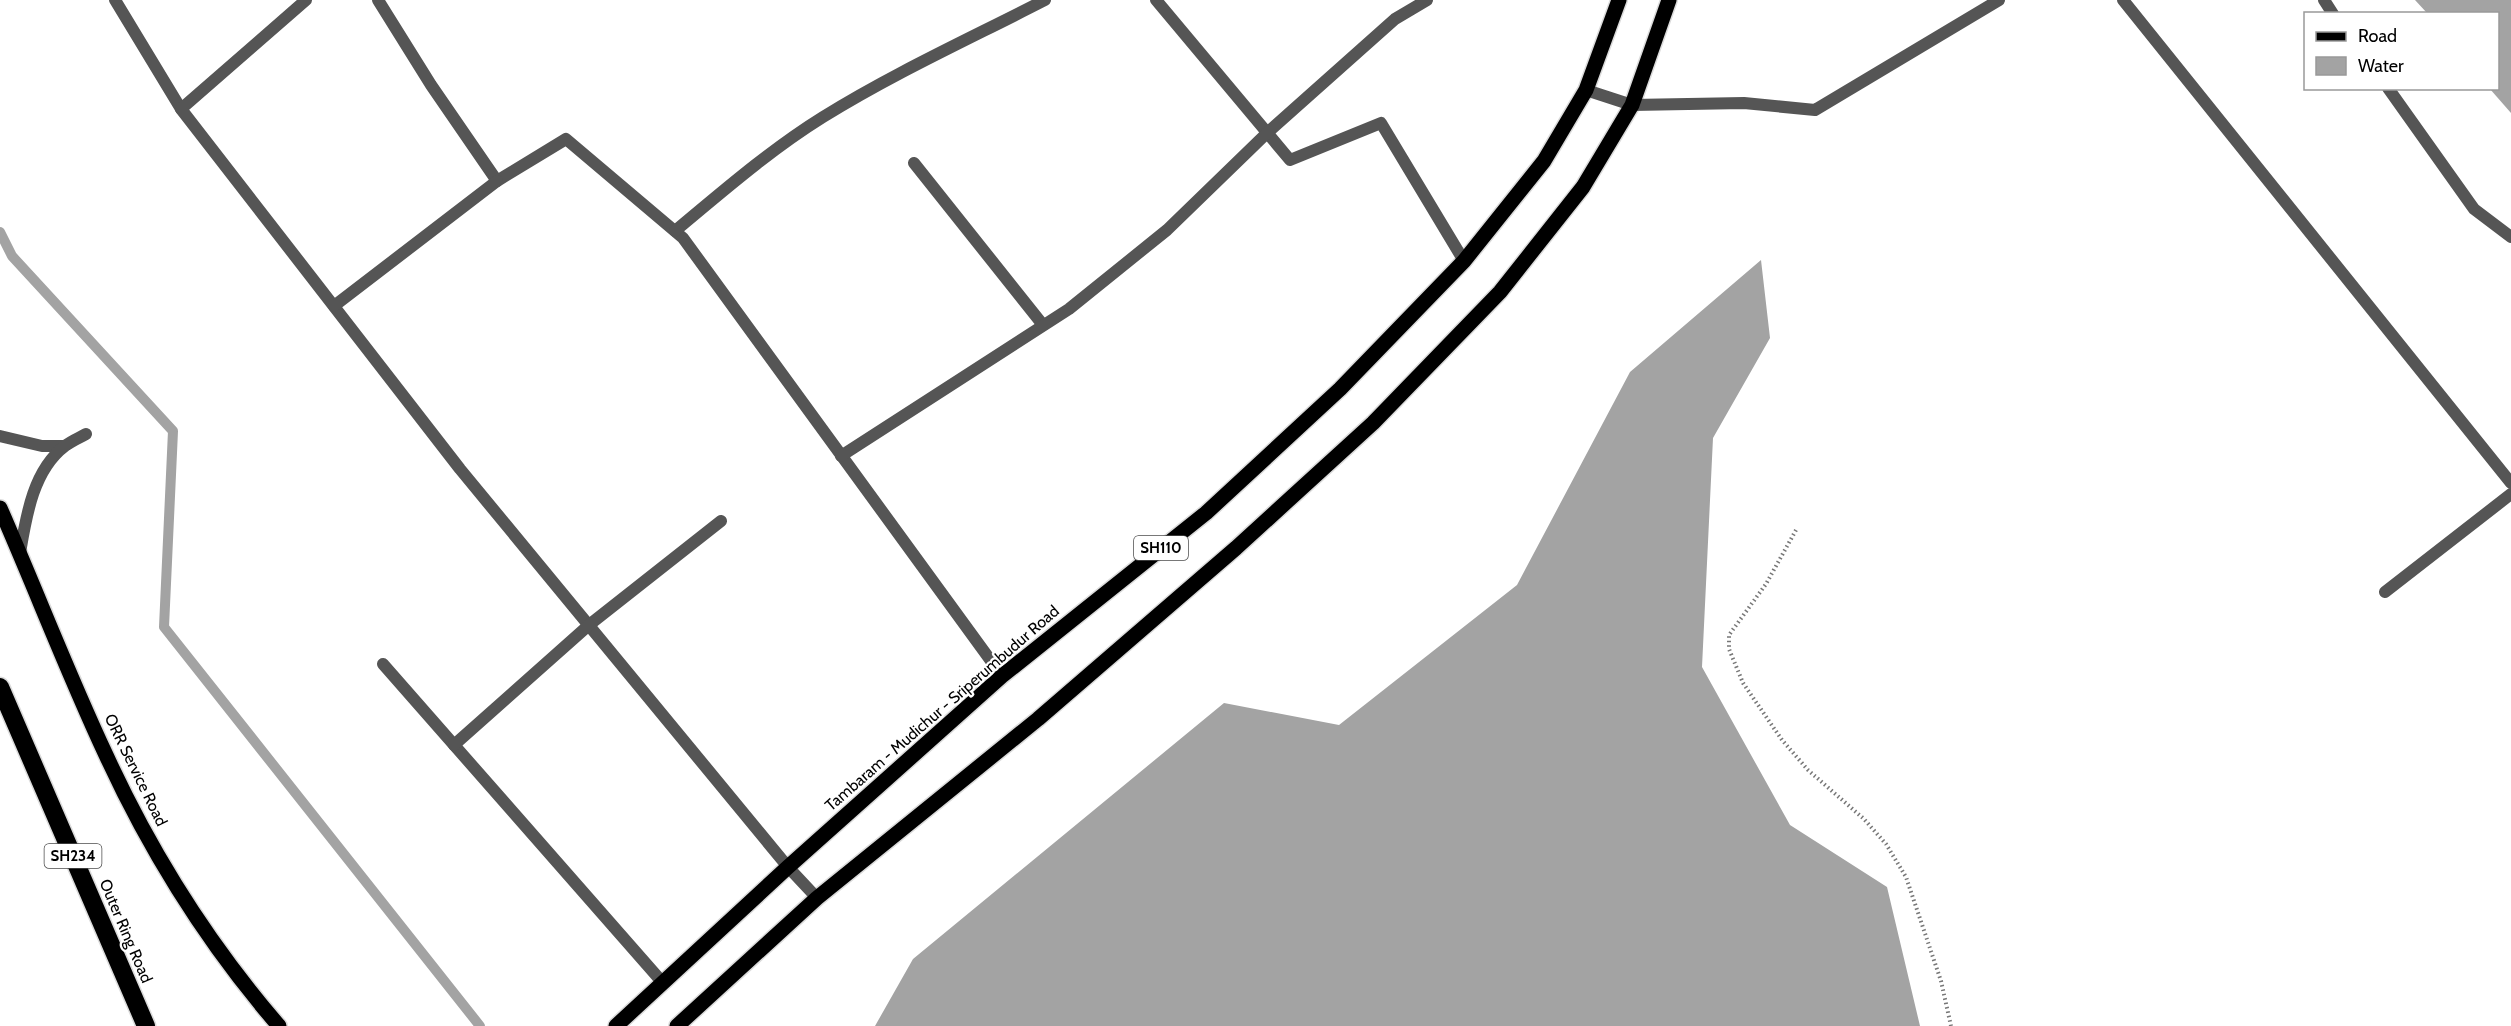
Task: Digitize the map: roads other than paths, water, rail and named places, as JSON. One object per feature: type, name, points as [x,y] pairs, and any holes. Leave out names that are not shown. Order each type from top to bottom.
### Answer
[{"type":"highway","name":"Outer Ring Road","points":[[0,687],[146,1026]]},
{"type":"main road","name":"Tambaram - Mudichur - Sriperumbudur Road","points":[[616,1026],[788,867],[1002,676],[1206,513],[1340,390],[1464,261],[1544,161],[1586,90],[1619,0]]},
{"type":"main road","name":"SH110","points":[[677,1026],[817,898],[1038,719],[1236,548],[1373,423],[1500,292],[1583,187],[1632,105],[1669,0]]},
{"type":"main road","name":"ORR Service Road","points":[[0,508],[106,755],[144,830],[215,947],[279,1026]]},
{"type":"street","points":[[115,0],[181,109],[460,469],[788,867],[817,898]]},
{"type":"street","points":[[181,109],[306,0]]},
{"type":"street","points":[[378,0],[430,85],[497,181]]},
{"type":"street","points":[[675,231],[746,171],[821,118],[869,90],[1045,0]]},
{"type":"street","points":[[1156,0],[1290,160],[1381,123],[1464,261]]},
{"type":"street","points":[[841,456],[1069,309],[1167,230],[1267,133],[1395,19],[1427,0]]},
{"type":"street","points":[[1586,90],[1632,105],[1744,103],[1815,110],[1999,0]]},
{"type":"street","points":[[2123,0],[2511,483]]},
{"type":"street","points":[[2389,90],[2475,209],[2511,237]]},
{"type":"street","points":[[334,306],[497,181],[566,139],[683,238],[1002,676]]},
{"type":"street","points":[[914,163],[1043,325]]},
{"type":"street","points":[[20,553],[27,516],[35,491],[50,462],[64,446],[86,434]]},
{"type":"street","points":[[0,436],[42,446],[64,446]]},
{"type":"street","points":[[2385,592],[2511,494]]},
{"type":"street","points":[[454,745],[589,625],[721,521]]},
{"type":"street","points":[[383,664],[663,983]]},
{"type":"water","points":[[2415,0],[2511,0],[2511,113],[2491,90],[2499,90],[2499,12],[2426,12]]},
{"type":"water","points":[[1761,260],[1770,338],[1713,438],[1702,667],[1790,825],[1887,887],[1920,1026],[875,1026],[913,959],[1224,703],[1339,725],[1517,585],[1630,372]]},
{"type":"waterway","points":[[0,232],[12,256],[173,431],[164,627],[480,1026]]}]
